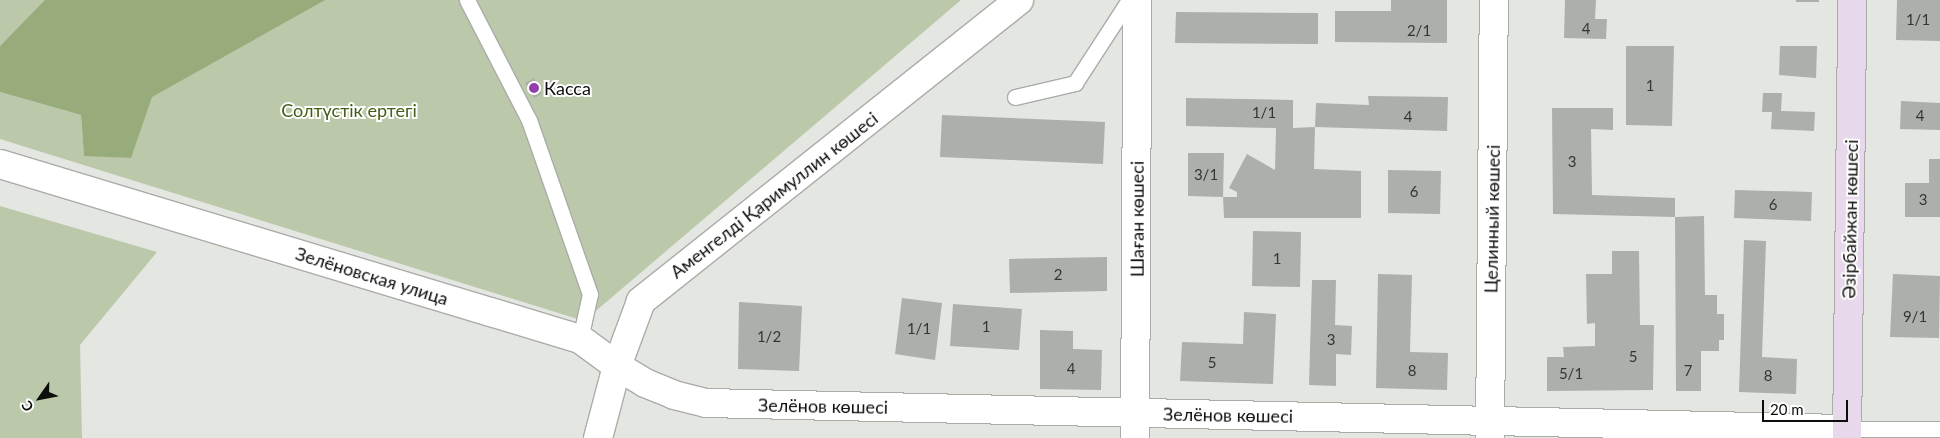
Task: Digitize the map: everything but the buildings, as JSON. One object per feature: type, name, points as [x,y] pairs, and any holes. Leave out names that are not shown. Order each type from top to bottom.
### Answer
[{"type":"main road","name":"Әзірбайжан көшесі","points":[[1847,433],[1852,0]]},
{"type":"street","name":"Аменгелді Қаримуллин көшесі","points":[[598,438],[617,366],[641,300],[1019,0]]},
{"type":"street","name":"Шаған көшесі","points":[[1136,425],[1137,0]]},
{"type":"street","name":"Целинный көшесі","points":[[1490,429],[1494,0]]},
{"type":"street","name":"Зелёновская улица","points":[[0,164],[580,339],[617,366]]},
{"type":"street","name":"Зелёнов көшесі","points":[[617,366],[645,383],[706,403],[1136,425],[1847,433]]},
{"type":"lane","points":[[467,0],[530,120],[590,294],[580,339]]},
{"type":"lane","points":[[1015,98],[1074,83],[1129,0]]},
{"type":"lane","points":[[1847,433],[1940,429]]},
{"type":"green space","name":"Солтүстік ертегі","points":[[0,0],[961,0],[584,321],[0,139],[0,92],[81,115],[84,155],[131,158],[31,15],[0,46]]},
{"type":"green space","points":[[45,0],[325,0],[152,97],[131,158],[84,156],[81,115],[0,92],[0,46]]},
{"type":"green space","points":[[0,206],[157,252],[80,345],[82,438],[0,438]]},
{"type":"place","name":"Касса","points":[[534,88]]}]
